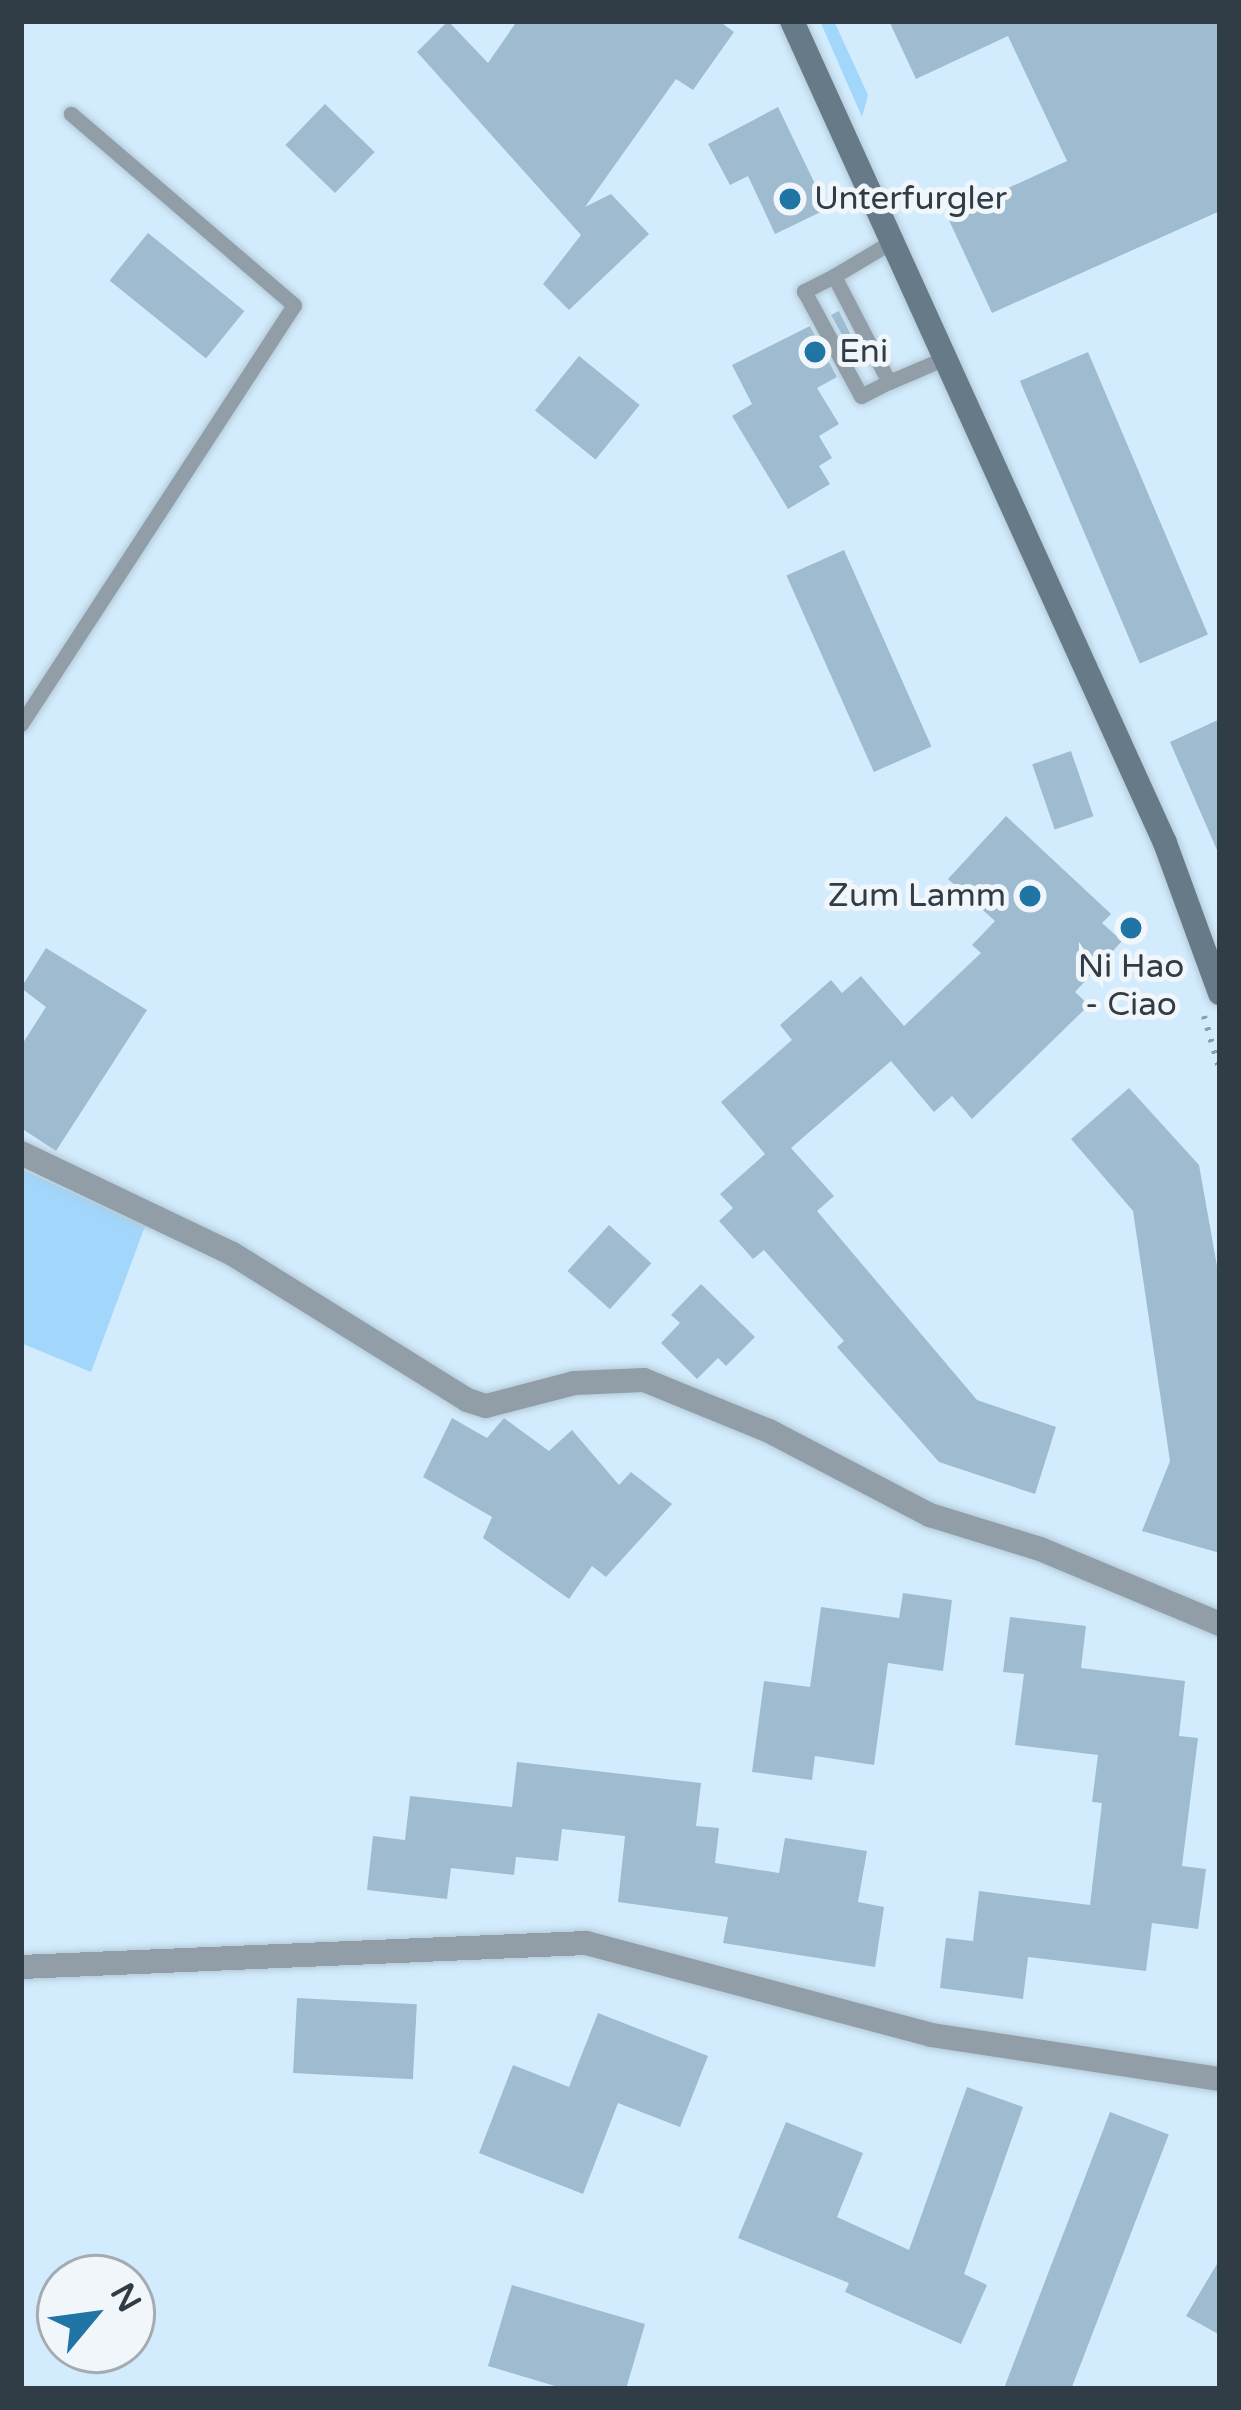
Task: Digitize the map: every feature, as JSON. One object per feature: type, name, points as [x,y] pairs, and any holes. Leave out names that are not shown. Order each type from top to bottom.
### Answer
[{"type":"main road","points":[[792,21],[1165,843],[1220,993]]},
{"type":"street","points":[[21,1153],[231,1253],[467,1400],[486,1406],[602,1379],[658,1384],[769,1431],[930,1515],[1040,1549],[1220,1624]]},
{"type":"street","points":[[21,1967],[586,1943],[931,2035],[1220,2079]]},
{"type":"lane","points":[[21,724],[294,305],[71,114]]},
{"type":"lane","points":[[891,242],[804,291],[862,396],[943,358]]},
{"type":"lane","points":[[834,276],[889,382]]},
{"type":"shaded area","points":[[820,21],[834,21],[868,95],[862,117]]},
{"type":"shaded area","points":[[21,1169],[145,1226],[91,1372],[21,1343]]},
{"type":"building","points":[[448,21],[488,63],[517,21],[719,21],[734,32],[693,90],[676,79],[585,207],[611,194],[649,234],[569,310],[543,284],[581,235],[417,52]]},
{"type":"building","points":[[889,21],[1220,21],[1220,211],[992,313],[947,216],[1067,161],[1008,36],[916,79]]},
{"type":"building","points":[[325,104],[375,152],[335,193],[285,145]]},
{"type":"building","points":[[778,107],[827,209],[775,234],[748,176],[730,185],[708,144]]},
{"type":"building","points":[[148,233],[244,311],[206,358],[110,280]]},
{"type":"building","points":[[839,311],[865,363],[859,366],[831,315]]},
{"type":"building","points":[[810,326],[837,377],[817,388],[839,424],[819,436],[832,458],[819,466],[830,484],[788,509],[732,416],[752,404],[732,365]]},
{"type":"building","points":[[1088,352],[1208,635],[1140,664],[1020,381]]},
{"type":"building","points":[[579,356],[640,405],[596,459],[535,410]]},
{"type":"building","points":[[844,550],[931,746],[874,772],[786,576]]},
{"type":"building","points":[[1220,719],[1220,857],[1170,742]]},
{"type":"building","points":[[1071,751],[1093,816],[1055,830],[1032,764]]},
{"type":"building","points":[[1006,816],[1111,914],[1102,923],[1122,941],[1075,992],[1089,1005],[972,1119],[952,1096],[934,1112],[891,1061],[791,1148],[834,1196],[817,1211],[977,1400],[1056,1427],[1035,1494],[939,1462],[837,1347],[844,1341],[764,1250],[753,1259],[719,1221],[733,1208],[720,1194],[765,1154],[721,1102],[792,1040],[780,1025],[831,980],[842,993],[861,976],[904,1026],[981,953],[972,945],[995,921],[948,879]]},
{"type":"building","points":[[46,948],[147,1010],[56,1151],[21,1128],[21,1046],[46,1007],[21,988]]},
{"type":"building","points":[[1129,1088],[1199,1165],[1220,1283],[1220,1553],[1142,1531],[1170,1461],[1133,1211],[1071,1139]]},
{"type":"building","points":[[609,1225],[651,1263],[610,1309],[568,1271]]},
{"type":"building","points":[[701,1284],[755,1337],[726,1366],[718,1358],[697,1379],[661,1343],[680,1323],[671,1315]]},
{"type":"building","points":[[452,1418],[487,1438],[504,1418],[549,1451],[572,1430],[619,1485],[631,1472],[672,1504],[606,1577],[592,1566],[569,1599],[483,1538],[492,1517],[423,1477]]},
{"type":"building","points":[[903,1593],[952,1600],[943,1671],[888,1663],[874,1765],[815,1756],[812,1780],[752,1772],[764,1681],[810,1687],[821,1607],[899,1618]]},
{"type":"building","points":[[1010,1617],[1086,1626],[1081,1668],[1185,1681],[1179,1736],[1198,1738],[1182,1866],[1206,1869],[1198,1929],[1152,1923],[1146,1971],[1028,1957],[1023,1999],[940,1988],[946,1938],[973,1941],[979,1891],[1090,1905],[1102,1803],[1092,1802],[1098,1755],[1015,1745],[1024,1674],[1003,1672]]},
{"type":"building","points":[[517,1762],[701,1783],[696,1826],[719,1828],[715,1863],[779,1873],[785,1838],[867,1851],[858,1902],[884,1907],[875,1967],[723,1943],[728,1917],[618,1902],[625,1836],[562,1829],[558,1861],[516,1857],[514,1875],[451,1868],[447,1899],[367,1890],[373,1836],[405,1840],[410,1796],[512,1807]]},
{"type":"building","points":[[297,1998],[417,2004],[413,2079],[293,2073]]},
{"type":"building","points":[[598,2013],[708,2056],[680,2127],[618,2103],[583,2194],[479,2153],[513,2065],[569,2087]]},
{"type":"building","points":[[967,2087],[1023,2107],[964,2274],[987,2285],[961,2344],[845,2292],[849,2283],[738,2238],[786,2122],[863,2153],[837,2217],[909,2250]]},
{"type":"building","points":[[1110,2112],[1169,2135],[1071,2389],[1004,2387]]},
{"type":"building","points":[[1220,2259],[1220,2335],[1186,2316]]},
{"type":"building","points":[[512,2285],[645,2324],[626,2389],[565,2389],[488,2366]]},
{"type":"place","name":"Unterfurgler","points":[[790,199]]},
{"type":"place","name":"Eni","points":[[815,352]]},
{"type":"place","name":"Zum Lamm","points":[[1030,896]]},
{"type":"place","name":"Ni Hao - Ciao","points":[[1131,928]]}]
